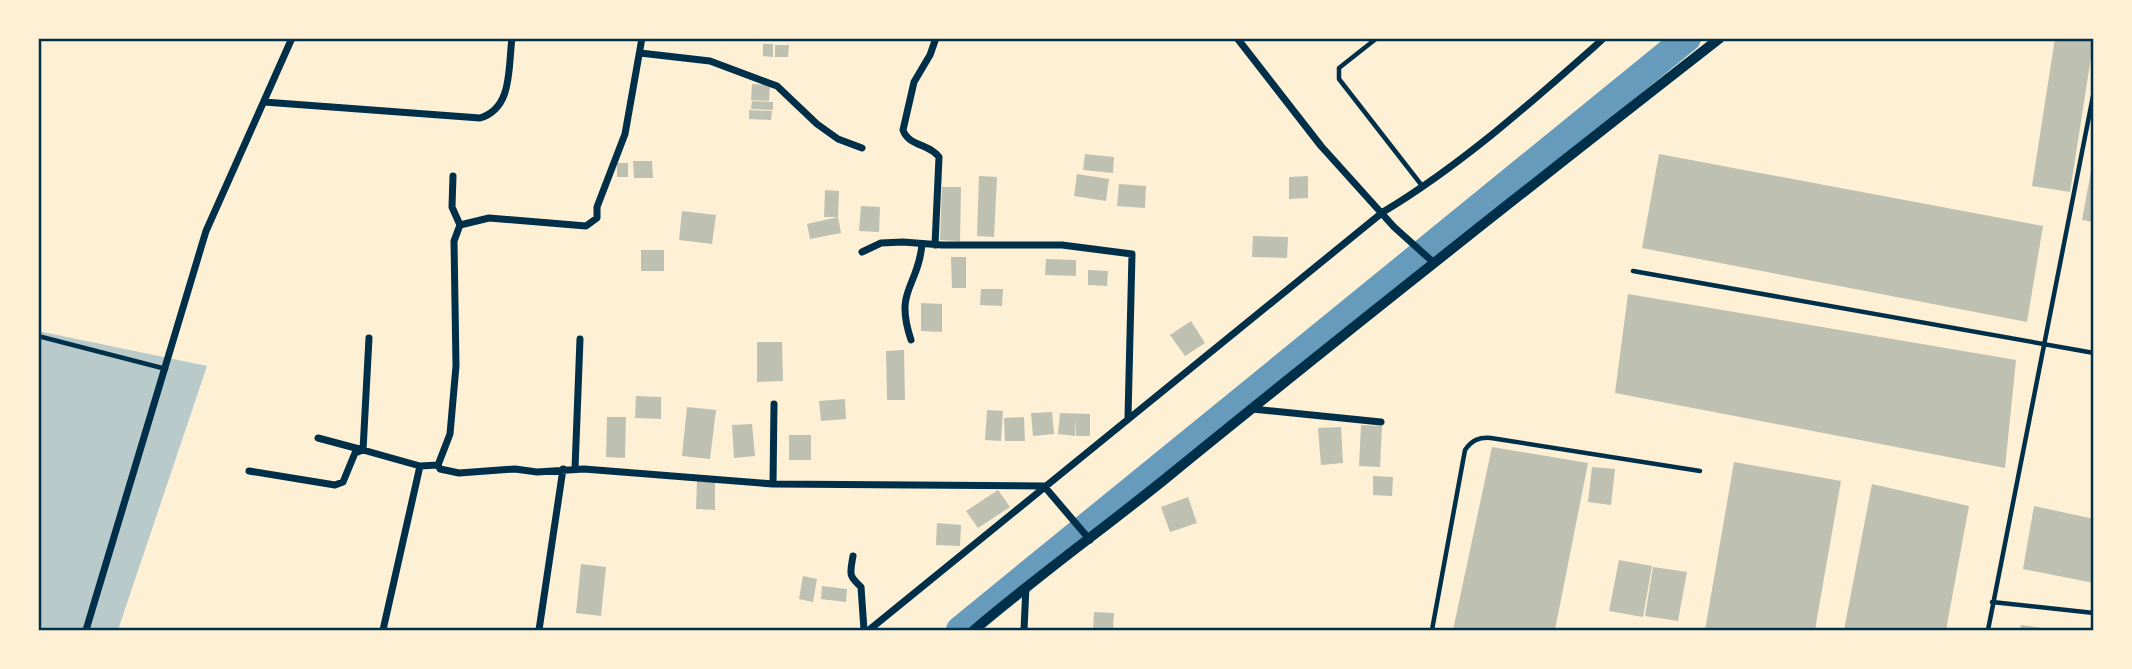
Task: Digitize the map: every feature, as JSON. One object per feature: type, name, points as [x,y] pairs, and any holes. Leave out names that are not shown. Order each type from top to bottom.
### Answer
[{"type":"street","points":[[86,631],[167,369],[206,231],[292,38]]},
{"type":"street","points":[[264,102],[480,118],[494,113],[503,104],[512,38]]},
{"type":"street","points":[[460,225],[489,218],[586,226],[597,218],[597,207],[625,134],[642,38]]},
{"type":"street","points":[[935,245],[939,157],[924,145],[910,141],[903,130],[914,82],[930,55],[936,38]]},
{"type":"street","points":[[1237,38],[1321,146],[1394,227],[1431,260]]},
{"type":"street","points":[[867,631],[1383,212],[1424,187],[1544,92],[1604,38]]},
{"type":"street","points":[[974,631],[1087,536],[1251,409],[1431,260],[1720,38]]},
{"type":"street","points":[[640,53],[710,61],[777,86],[817,124],[838,139],[862,148]]},
{"type":"street","points":[[438,465],[450,434],[455,379],[454,241],[460,225],[452,207],[453,176]]},
{"type":"street","points":[[862,252],[881,243],[1062,245],[1132,254],[1128,417]]},
{"type":"street","points":[[911,340],[906,324],[905,294],[920,263],[922,244]]},
{"type":"street","points":[[363,450],[369,338]]},
{"type":"street","points":[[575,469],[580,339]]},
{"type":"street","points":[[773,484],[774,404]]},
{"type":"street","points":[[1251,409],[1381,422]]},
{"type":"street","points":[[318,438],[421,466],[438,465],[446,471],[459,473],[575,469],[773,484],[1044,486],[1087,536]]},
{"type":"street","points":[[249,471],[335,485],[343,482],[355,453],[363,450]]},
{"type":"street","points":[[383,631],[421,466]]},
{"type":"street","points":[[539,631],[563,469]]},
{"type":"street","points":[[853,556],[850,574],[853,582],[861,588],[867,631]]},
{"type":"street","points":[[1024,631],[1026,586]]},
{"type":"lane","points":[[1377,38],[1339,68],[1339,79],[1424,187]]},
{"type":"lane","points":[[1988,631],[2094,91]]},
{"type":"lane","points":[[1633,271],[2094,353]]},
{"type":"lane","points":[[38,336],[167,369]]},
{"type":"lane","points":[[1432,631],[1465,450],[1470,443],[1480,438],[1492,438],[1700,471]]},
{"type":"lane","points":[[1992,602],[2094,612]]},
{"type":"shaded area","points":[[38,331],[207,366],[118,630],[39,630]]},
{"type":"building","points":[[2055,38],[2094,38],[2070,192],[2032,186]]},
{"type":"building","points":[[763,44],[773,44],[773,57],[763,56]]},
{"type":"building","points":[[775,45],[789,45],[788,57],[775,57]]},
{"type":"building","points":[[752,84],[770,85],[769,101],[751,100]]},
{"type":"building","points":[[752,101],[773,102],[773,110],[751,109]]},
{"type":"building","points":[[749,110],[772,111],[771,120],[749,119]]},
{"type":"building","points":[[1085,154],[1114,157],[1113,173],[1083,170]]},
{"type":"building","points":[[1659,154],[2043,226],[2027,322],[1642,248]]},
{"type":"building","points":[[633,161],[652,161],[653,178],[634,178]]},
{"type":"building","points":[[617,163],[628,163],[628,177],[617,177]]},
{"type":"building","points":[[2094,166],[2094,222],[2082,220]]},
{"type":"building","points":[[1077,174],[1109,179],[1106,201],[1074,196]]},
{"type":"building","points":[[979,176],[997,177],[994,237],[977,236]]},
{"type":"building","points":[[1308,176],[1308,198],[1289,199],[1289,177]]},
{"type":"building","points":[[1119,184],[1146,186],[1145,208],[1117,206]]},
{"type":"building","points":[[942,187],[961,187],[960,241],[940,240]]},
{"type":"building","points":[[825,190],[839,191],[838,217],[824,217]]},
{"type":"building","points":[[861,206],[880,207],[879,232],[859,231]]},
{"type":"building","points":[[682,211],[716,215],[712,244],[679,240]]},
{"type":"building","points":[[838,217],[841,233],[810,239],[807,224]]},
{"type":"building","points":[[1253,236],[1288,237],[1287,258],[1252,257]]},
{"type":"building","points":[[641,250],[664,250],[664,271],[641,271]]},
{"type":"building","points":[[951,257],[966,257],[966,288],[952,288]]},
{"type":"building","points":[[1046,259],[1076,260],[1076,276],[1045,275]]},
{"type":"building","points":[[1088,270],[1108,271],[1107,286],[1088,285]]},
{"type":"building","points":[[981,289],[1003,289],[1002,306],[980,305]]},
{"type":"building","points":[[1628,294],[2016,360],[2005,468],[1615,393]]},
{"type":"building","points":[[921,303],[942,304],[942,332],[921,331]]},
{"type":"building","points":[[1191,321],[1205,343],[1185,356],[1170,335]]},
{"type":"building","points":[[757,342],[782,342],[783,381],[757,382]]},
{"type":"building","points":[[904,350],[905,400],[887,400],[886,351]]},
{"type":"building","points":[[636,396],[661,397],[661,419],[635,418]]},
{"type":"building","points":[[845,399],[846,419],[821,421],[819,401]]},
{"type":"building","points":[[687,407],[716,410],[710,459],[682,456]]},
{"type":"building","points":[[987,410],[1003,411],[1001,441],[985,440]]},
{"type":"building","points":[[1052,412],[1054,434],[1033,436],[1031,413]]},
{"type":"building","points":[[1060,413],[1090,414],[1090,436],[1076,436],[1076,419],[1075,436],[1058,434]]},
{"type":"building","points":[[607,417],[626,417],[625,458],[606,457]]},
{"type":"building","points":[[1024,417],[1025,441],[1005,441],[1004,418]]},
{"type":"building","points":[[752,424],[755,456],[734,458],[732,425]]},
{"type":"building","points":[[1361,425],[1382,426],[1380,467],[1359,466]]},
{"type":"building","points":[[1341,427],[1343,463],[1321,465],[1318,428]]},
{"type":"building","points":[[789,435],[811,435],[811,460],[789,460]]},
{"type":"building","points":[[1492,447],[1588,463],[1555,630],[1453,630]]},
{"type":"building","points":[[1734,462],[1841,481],[1815,630],[1705,630]]},
{"type":"building","points":[[1592,467],[1615,469],[1611,505],[1588,502]]},
{"type":"building","points":[[1373,476],[1393,477],[1392,496],[1373,495]]},
{"type":"building","points":[[697,481],[715,482],[715,510],[696,509]]},
{"type":"building","points":[[1872,484],[1969,506],[1946,630],[1844,630]]},
{"type":"building","points":[[998,490],[1010,507],[978,528],[966,511]]},
{"type":"building","points":[[1188,497],[1197,523],[1170,532],[1161,507]]},
{"type":"building","points":[[2034,506],[2094,519],[2094,583],[2023,569]]},
{"type":"building","points":[[937,523],[961,525],[960,546],[936,545]]},
{"type":"building","points":[[1619,560],[1652,566],[1643,617],[1609,611]]},
{"type":"building","points":[[581,564],[606,567],[601,616],[576,613]]},
{"type":"building","points":[[1653,567],[1687,572],[1678,621],[1645,616]]},
{"type":"building","points":[[803,576],[817,579],[813,602],[799,599]]},
{"type":"building","points":[[822,586],[847,589],[846,602],[821,599]]},
{"type":"building","points":[[1094,612],[1114,613],[1113,630],[1093,630]]},
{"type":"building","points":[[2021,625],[2049,629],[2049,630],[2020,630]]},
{"type":"waterway","points":[[960,630],[1687,38]]}]
